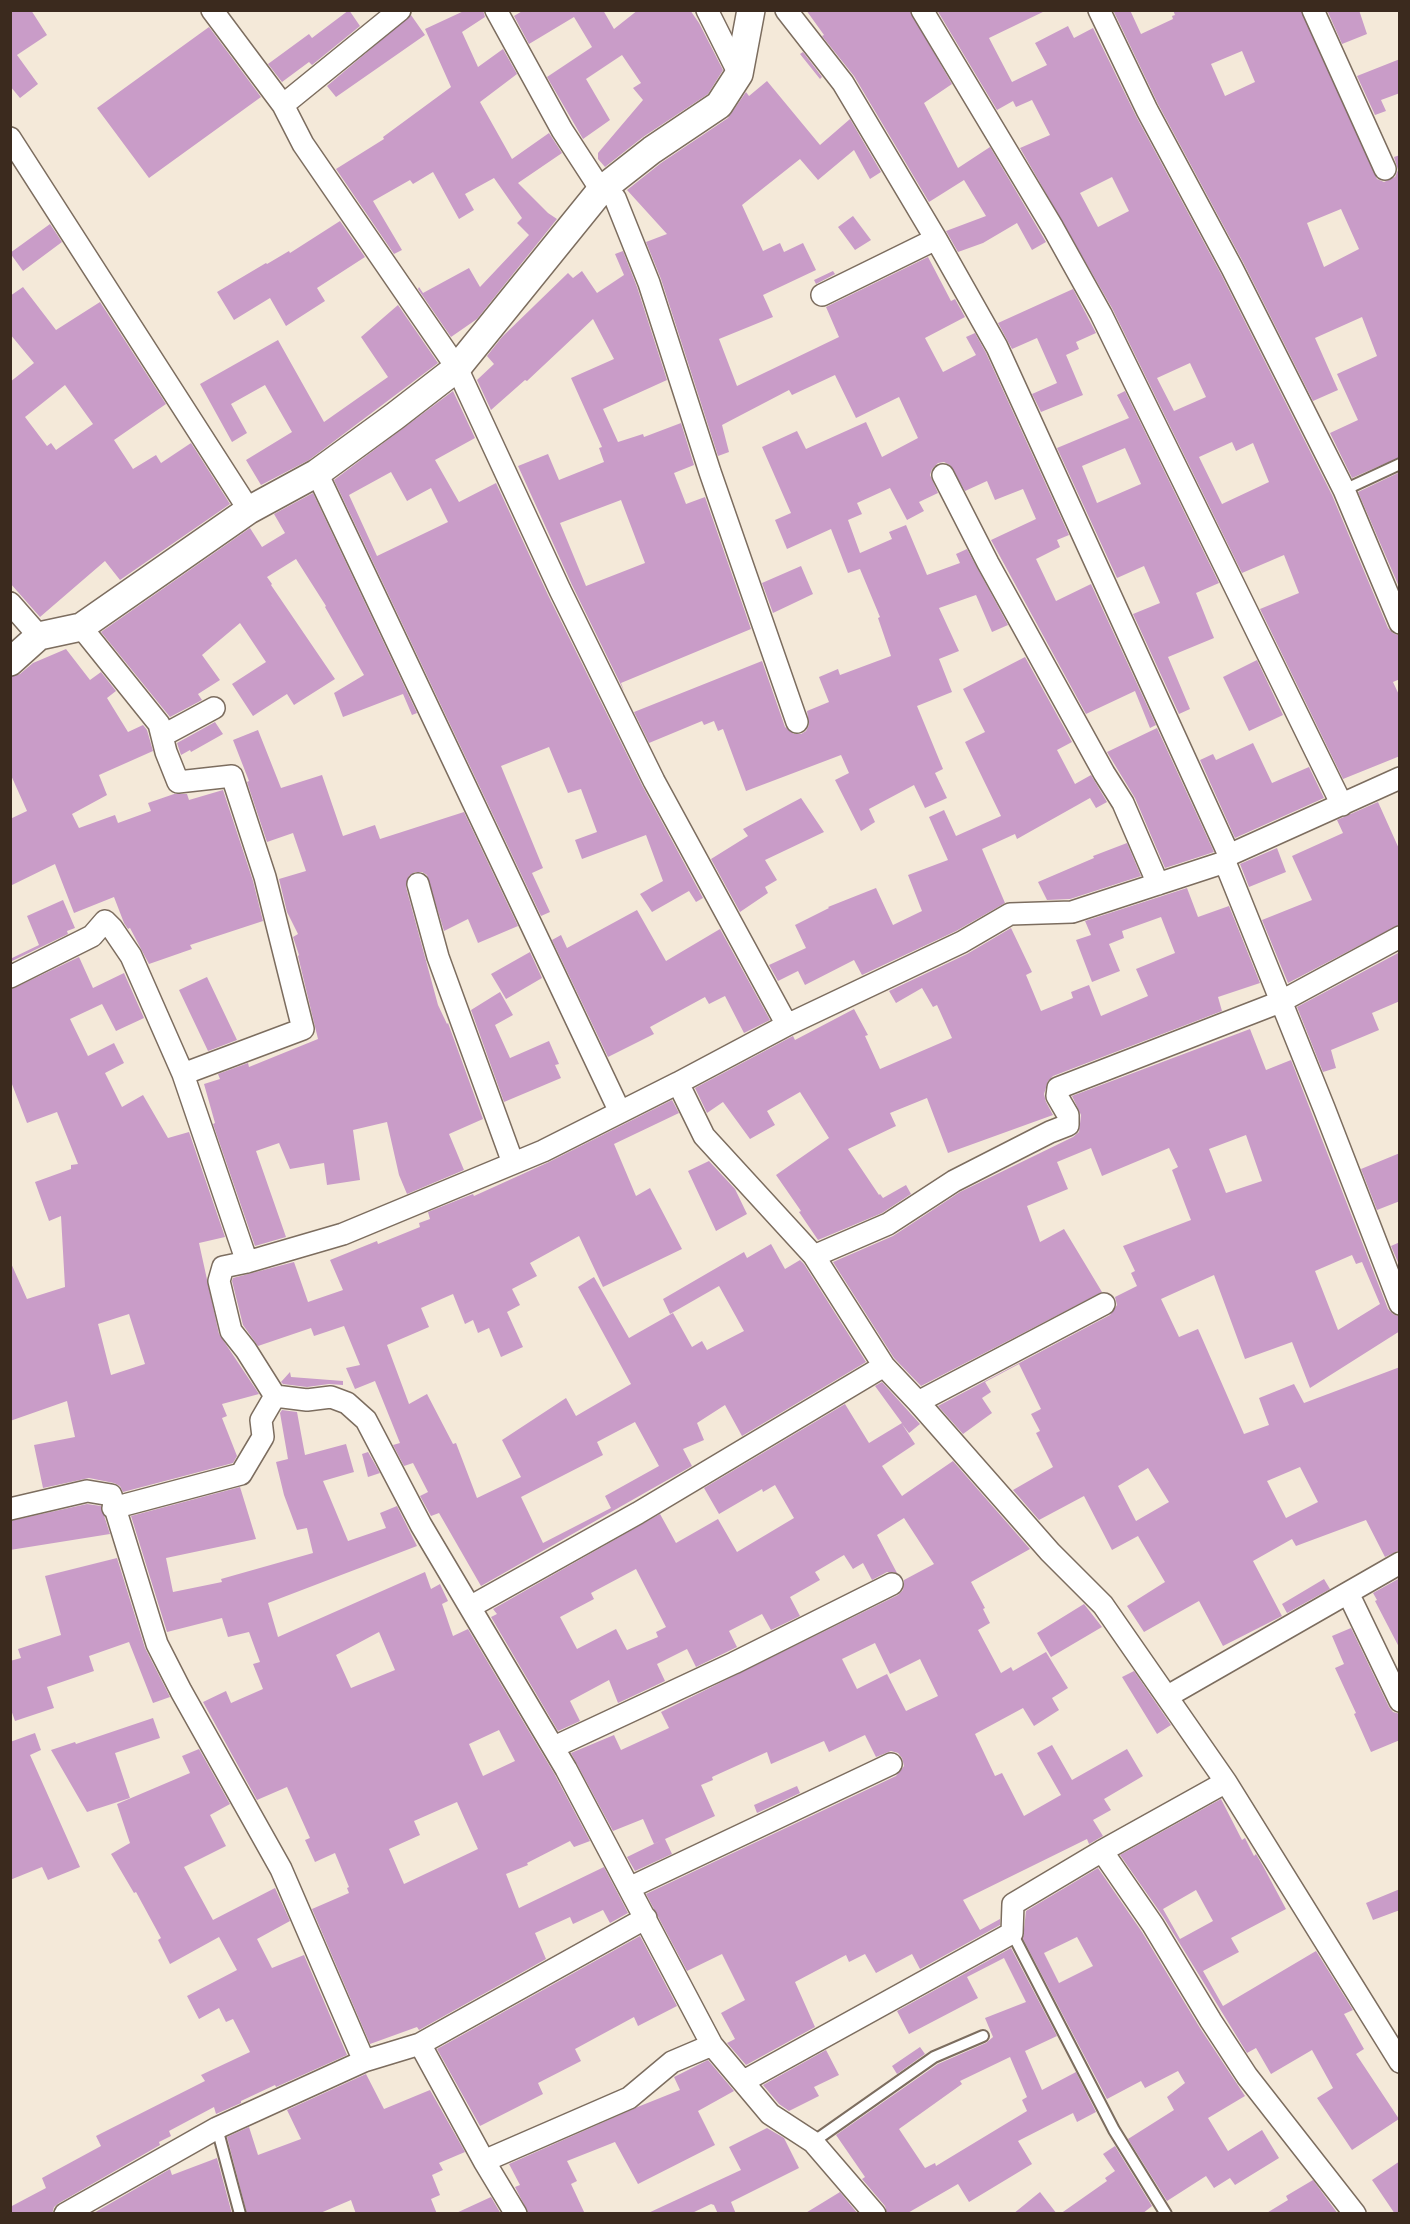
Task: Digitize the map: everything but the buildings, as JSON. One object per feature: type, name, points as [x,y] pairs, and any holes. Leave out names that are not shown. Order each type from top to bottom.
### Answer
[{"type":"street","points":[[212,10],[283,105],[303,144],[457,368],[560,590],[654,781],[787,1025]]},
{"type":"street","points":[[283,105],[400,10]]},
{"type":"street","points":[[496,10],[562,130],[601,190],[615,198],[649,283],[710,472],[797,722]]},
{"type":"street","points":[[707,10],[739,74]]},
{"type":"street","points":[[10,662],[39,636],[81,627],[249,510],[317,473],[457,368],[601,190],[652,150],[719,105],[739,74],[751,10]]},
{"type":"street","points":[[786,10],[843,83],[997,347],[1227,859],[1280,1002],[1400,1304]]},
{"type":"street","points":[[922,10],[1053,228],[1101,315],[1342,805]]},
{"type":"street","points":[[1099,10],[1147,110],[1232,268],[1344,490],[1400,623]]},
{"type":"street","points":[[1313,10],[1385,169]]},
{"type":"street","points":[[10,138],[249,510]]},
{"type":"street","points":[[822,295],[936,239]]},
{"type":"street","points":[[317,473],[620,1112]]},
{"type":"street","points":[[943,475],[988,563],[1104,773],[1123,803],[1158,884]]},
{"type":"street","points":[[10,603],[39,636]]},
{"type":"street","points":[[81,627],[159,724],[178,782],[232,776],[266,877],[303,1029],[183,1074]]},
{"type":"street","points":[[162,736],[214,708]]},
{"type":"street","points":[[275,1396],[231,1331],[219,1281],[223,1267],[343,1234],[543,1151],[787,1025],[962,942],[1010,914],[1071,912],[1158,884],[1227,859],[1400,778]]},
{"type":"street","points":[[418,884],[438,957],[513,1163]]},
{"type":"street","points":[[10,977],[92,936],[105,921],[131,956],[183,1074],[247,1262]]},
{"type":"street","points":[[814,1256],[888,1224],[954,1181],[1068,1125],[1068,1115],[1058,1096],[1058,1088],[1280,1002],[1400,937]]},
{"type":"street","points":[[678,1083],[704,1136],[814,1256],[884,1366],[1050,1552],[1103,1605],[1226,1782],[1400,2062]]},
{"type":"street","points":[[918,1402],[1104,1304]]},
{"type":"street","points":[[470,1607],[647,1508],[884,1366]]},
{"type":"street","points":[[113,1508],[241,1474],[263,1437],[261,1420],[275,1396]]},
{"type":"street","points":[[275,1396],[307,1400],[331,1397],[347,1403],[366,1420],[421,1525],[554,1747],[712,2045],[770,2114],[813,2142],[875,2214]]},
{"type":"street","points":[[10,1509],[87,1491],[111,1496],[157,1644],[281,1869],[364,2061]]},
{"type":"street","points":[[1168,1696],[1400,1563]]},
{"type":"street","points":[[554,1747],[734,1663],[892,1584]]},
{"type":"street","points":[[1348,1593],[1400,1701]]},
{"type":"street","points":[[629,1888],[891,1764]]},
{"type":"street","points":[[744,2081],[1012,1933],[1013,1904],[1226,1782]]},
{"type":"street","points":[[1102,1851],[1153,1925],[1210,2022],[1247,2076],[1355,2214]]},
{"type":"street","points":[[65,2214],[217,2128],[364,2061],[420,2044],[646,1918]]},
{"type":"street","points":[[420,2044],[484,2161],[516,2214]]},
{"type":"street","points":[[484,2161],[628,2098],[672,2062],[712,2045]]},
{"type":"lane","points":[[1344,490],[1400,464]]},
{"type":"lane","points":[[1012,1933],[1114,2130],[1166,2214]]},
{"type":"lane","points":[[813,2142],[934,2057],[983,2036]]},
{"type":"lane","points":[[217,2128],[240,2214]]}]
